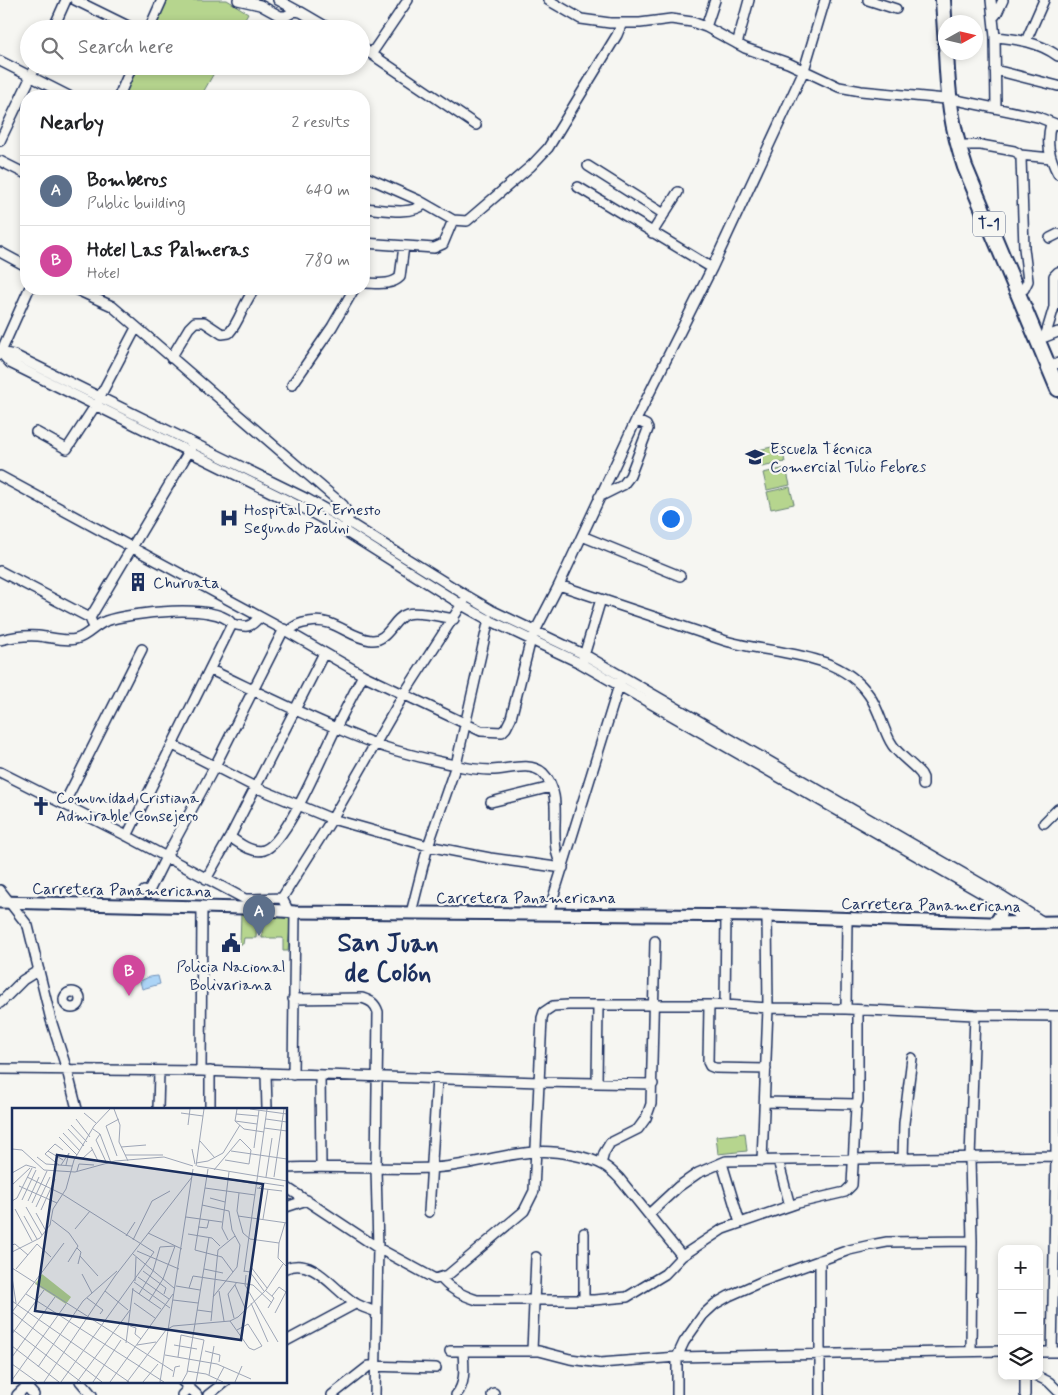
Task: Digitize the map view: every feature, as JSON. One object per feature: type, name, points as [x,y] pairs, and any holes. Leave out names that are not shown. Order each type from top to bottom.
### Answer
[{"type":"highway","points":[[943,0],[944,15]]},
{"type":"highway","points":[[951,0],[952,15]]},
{"type":"highway","name":"T-1","points":[[947,60],[955,138],[965,168],[1058,389]]},
{"type":"highway","name":"T-1","points":[[954,60],[952,99],[972,165],[1057,365]]},
{"type":"main road","points":[[994,923],[1002,912],[998,901]]},
{"type":"main road","name":"Carretera Panamericana","points":[[5,902],[290,911],[726,915],[847,920],[1049,923]]},
{"type":"street","points":[[57,20],[66,0]]},
{"type":"street","points":[[75,0],[116,20]]},
{"type":"street","points":[[153,20],[162,0]]},
{"type":"street","points":[[238,0],[241,2],[252,2],[280,16],[286,16],[295,11],[300,12]]},
{"type":"street","points":[[278,0],[314,20]]},
{"type":"street","points":[[408,0],[372,53],[476,125]]},
{"type":"street","points":[[548,0],[581,19],[622,23],[670,19],[692,22],[706,27],[763,56],[804,70],[839,87],[861,91],[952,99],[1038,117],[1055,124],[1048,141],[1051,158],[1058,174]]},
{"type":"street","points":[[706,27],[715,0]]},
{"type":"street","points":[[737,44],[749,0]]},
{"type":"street","points":[[0,476],[286,631],[363,676],[481,731],[502,732],[511,718],[533,635],[559,585],[636,420],[712,268],[804,70],[825,0]]},
{"type":"street","points":[[868,0],[896,9]]},
{"type":"street","points":[[991,0],[995,37],[996,107]]},
{"type":"street","points":[[993,18],[997,14],[1003,0]]},
{"type":"street","points":[[1026,41],[1044,0]]},
{"type":"street","points":[[370,178],[388,185],[453,220],[467,221],[531,166],[548,148],[617,35],[622,23]]},
{"type":"street","points":[[995,37],[1040,45],[1058,56]]},
{"type":"street","points":[[0,61],[20,71]]},
{"type":"street","points":[[995,70],[1058,86]]},
{"type":"street","points":[[27,75],[56,90]]},
{"type":"street","points":[[122,90],[128,75]]},
{"type":"street","points":[[25,90],[31,77]]},
{"type":"street","points":[[0,141],[20,100]]},
{"type":"street","points":[[966,145],[981,145],[1014,151],[1020,155],[1051,158]]},
{"type":"street","points":[[1020,155],[1024,248],[1028,281],[1024,289]]},
{"type":"street","points":[[0,161],[20,171]]},
{"type":"street","points":[[588,166],[664,214]]},
{"type":"street","points":[[578,188],[712,268]]},
{"type":"street","points":[[652,233],[678,192]]},
{"type":"street","points":[[370,208],[409,211],[420,208],[424,204]]},
{"type":"street","points":[[370,243],[431,248],[440,246],[443,244],[453,220]]},
{"type":"street","points":[[370,283],[391,282],[398,278],[404,246]]},
{"type":"street","points":[[0,252],[20,263]]},
{"type":"street","points":[[1045,337],[1054,307],[1054,276],[1058,272]]},
{"type":"street","points":[[26,295],[0,353],[14,355],[97,402],[191,448],[307,499],[345,526],[465,601],[489,620],[533,635]]},
{"type":"street","points":[[88,295],[112,306],[343,505],[349,516],[345,526]]},
{"type":"street","points":[[171,358],[189,328],[195,322],[204,322],[222,334],[229,333],[239,320],[244,306],[252,295]]},
{"type":"street","points":[[292,385],[332,327],[351,295]]},
{"type":"street","points":[[36,432],[67,449],[97,402],[136,328]]},
{"type":"street","points":[[1045,337],[1058,332]]},
{"type":"street","points":[[599,497],[623,485],[630,476],[648,429],[646,425],[636,420]]},
{"type":"street","points":[[90,618],[191,448]]},
{"type":"street","points":[[582,536],[680,576]]},
{"type":"street","points":[[0,571],[90,618],[94,628]]},
{"type":"street","points":[[559,585],[726,642],[744,647],[786,652],[841,670],[868,694],[880,715],[889,740],[897,752],[921,774],[923,785]]},
{"type":"street","points":[[582,659],[601,599]]},
{"type":"street","points":[[282,898],[332,819],[404,694],[465,601]]},
{"type":"street","points":[[465,601],[491,610],[533,635],[582,659],[998,901],[1049,923]]},
{"type":"street","points":[[0,640],[27,636],[74,639],[85,635],[104,622],[118,617],[172,611],[204,612],[220,616],[232,624],[244,627],[253,625],[259,617]]},
{"type":"street","points":[[144,891],[148,893],[286,631],[300,623],[324,621],[352,634],[374,640],[382,637],[398,619],[407,614],[454,619]]},
{"type":"street","points":[[411,913],[428,846],[456,765],[489,620]]},
{"type":"street","points":[[127,836],[211,670],[232,624]]},
{"type":"street","points":[[64,804],[142,649]]},
{"type":"street","points":[[206,879],[230,837],[324,653]]},
{"type":"street","points":[[211,670],[294,710],[375,744],[456,765],[492,770],[535,768],[546,776],[550,787],[556,809],[555,843],[557,855],[563,868]]},
{"type":"street","points":[[230,837],[252,850],[262,851],[270,847],[282,833],[298,806],[363,676]]},
{"type":"street","points":[[548,914],[621,682]]},
{"type":"street","points":[[621,682],[1049,923]]},
{"type":"street","points":[[173,745],[255,787],[332,819],[428,846],[490,858],[563,868]]},
{"type":"street","points":[[0,772],[127,836],[244,899],[282,898]]},
{"type":"street","points":[[491,802],[550,787]]},
{"type":"street","points":[[1044,823],[1058,809]]},
{"type":"street","points":[[0,890],[5,902],[28,926],[77,1108]]},
{"type":"street","points":[[282,898],[290,911],[293,1075]]},
{"type":"street","points":[[242,908],[252,899]]},
{"type":"street","points":[[202,907],[206,1071],[210,1108]]},
{"type":"street","points":[[725,1005],[726,915]]},
{"type":"street","points":[[762,1161],[768,1008],[767,916]]},
{"type":"street","points":[[846,1009],[847,920]]},
{"type":"street","points":[[601,1164],[604,1153],[610,1143],[638,1129],[646,1118],[651,1104],[653,1084],[655,941]]},
{"type":"street","points":[[0,1003],[23,980],[39,970]]},
{"type":"street","points":[[293,999],[362,998],[372,1002],[378,1012],[376,1168],[378,1248],[375,1395]]},
{"type":"street","points":[[709,1005],[708,1062],[710,1066],[715,1068],[766,1069]]},
{"type":"street","points":[[288,1188],[378,1248],[435,1279],[441,1278],[448,1276],[524,1211],[534,1192],[544,1012],[553,1006],[725,1005],[975,1015],[1057,1016],[1055,1352]]},
{"type":"street","points":[[596,1083],[598,1006]]},
{"type":"street","points":[[441,1278],[445,1283],[465,1296],[478,1300],[584,1300],[627,1297],[665,1274],[682,1256],[723,1229],[790,1206],[845,1192],[852,1185],[852,1158],[856,1104],[858,1101],[858,1010]]},
{"type":"street","points":[[971,1351],[972,1241],[970,1158],[975,1015]]},
{"type":"street","points":[[903,1158],[904,1123],[912,1058]]},
{"type":"street","points":[[0,1069],[206,1071],[653,1084]]},
{"type":"street","points":[[158,1108],[159,1071]]},
{"type":"street","points":[[266,1073],[267,1108]]},
{"type":"street","points":[[320,1075],[321,1166]]},
{"type":"street","points":[[429,1212],[437,1078]]},
{"type":"street","points":[[764,1102],[856,1104]]},
{"type":"street","points":[[288,1168],[321,1166],[432,1168],[536,1152],[577,1155],[608,1167],[682,1256]]},
{"type":"street","points":[[649,1214],[678,1187],[698,1173],[726,1161],[1057,1156]]},
{"type":"street","points":[[778,1160],[790,1206]]},
{"type":"street","points":[[722,1163],[740,1223]]},
{"type":"street","points":[[288,1206],[307,1200]]},
{"type":"street","points":[[584,1233],[584,1300]]},
{"type":"street","points":[[677,1395],[676,1357],[698,1321],[722,1300],[763,1281],[849,1250],[887,1242],[972,1241]]},
{"type":"street","points":[[532,1351],[536,1257]]},
{"type":"street","points":[[820,1260],[820,1395]]},
{"type":"street","points":[[288,1267],[294,1265],[307,1267],[320,1273],[355,1304],[376,1312]]},
{"type":"street","points":[[288,1340],[355,1304]]},
{"type":"street","points":[[450,1351],[532,1351],[600,1363],[676,1357],[998,1351]]},
{"type":"street","points":[[456,1395],[462,1385],[463,1352]]},
{"type":"street","points":[[332,1395],[369,1366],[436,1368]]},
{"type":"street","points":[[1043,1379],[1058,1390]]},
{"type":"street","points":[[1025,1380],[1025,1395]]},
{"type":"street","points":[[81,1382],[92,1395]]},
{"type":"street","points":[[208,1395],[225,1382]]},
{"type":"street","points":[[17,1395],[29,1384],[34,1395]]},
{"type":"street","points":[[182,1395],[186,1385],[197,1395]]},
{"type":"green space","points":[[167,0],[227,0],[248,13],[244,20],[158,20]]},
{"type":"green space","points":[[132,75],[213,75],[204,90],[126,90]]},
{"type":"green space","points":[[781,445],[785,462],[762,467],[758,450]]},
{"type":"green space","points":[[786,468],[790,485],[767,490],[763,473]]},
{"type":"green space","points":[[790,487],[794,504],[771,509],[767,492]]},
{"type":"green space","points":[[241,913],[257,914],[256,938],[244,938],[243,944],[240,944]]},
{"type":"green space","points":[[262,914],[291,915],[288,951],[283,951],[283,938],[262,938]]},
{"type":"green space","points":[[745,1133],[747,1151],[718,1154],[716,1136]]},
{"type":"water","points":[[158,976],[160,984],[142,989],[140,981]]},
{"type":"place","name":"Escuela Técnica Comercial Tulio Febres","points":[[755,457]]},
{"type":"place","name":"Hospital Dr. Ernesto Segundo Paolini","points":[[229,518]]},
{"type":"place","name":"Churuata","points":[[138,582]]},
{"type":"place","name":"Comunidad Cristiana Admirable Consejero","points":[[41,806]]},
{"type":"place","name":"Bomberos","points":[[259,936]]},
{"type":"place","name":"Policia Nacional Bolivariana","points":[[231,943]]},
{"type":"place","name":"Hotel Las Palmeras","points":[[129,996]]},
{"type":"district","name":"San Juan de Colón","points":[[388,957]]}]
